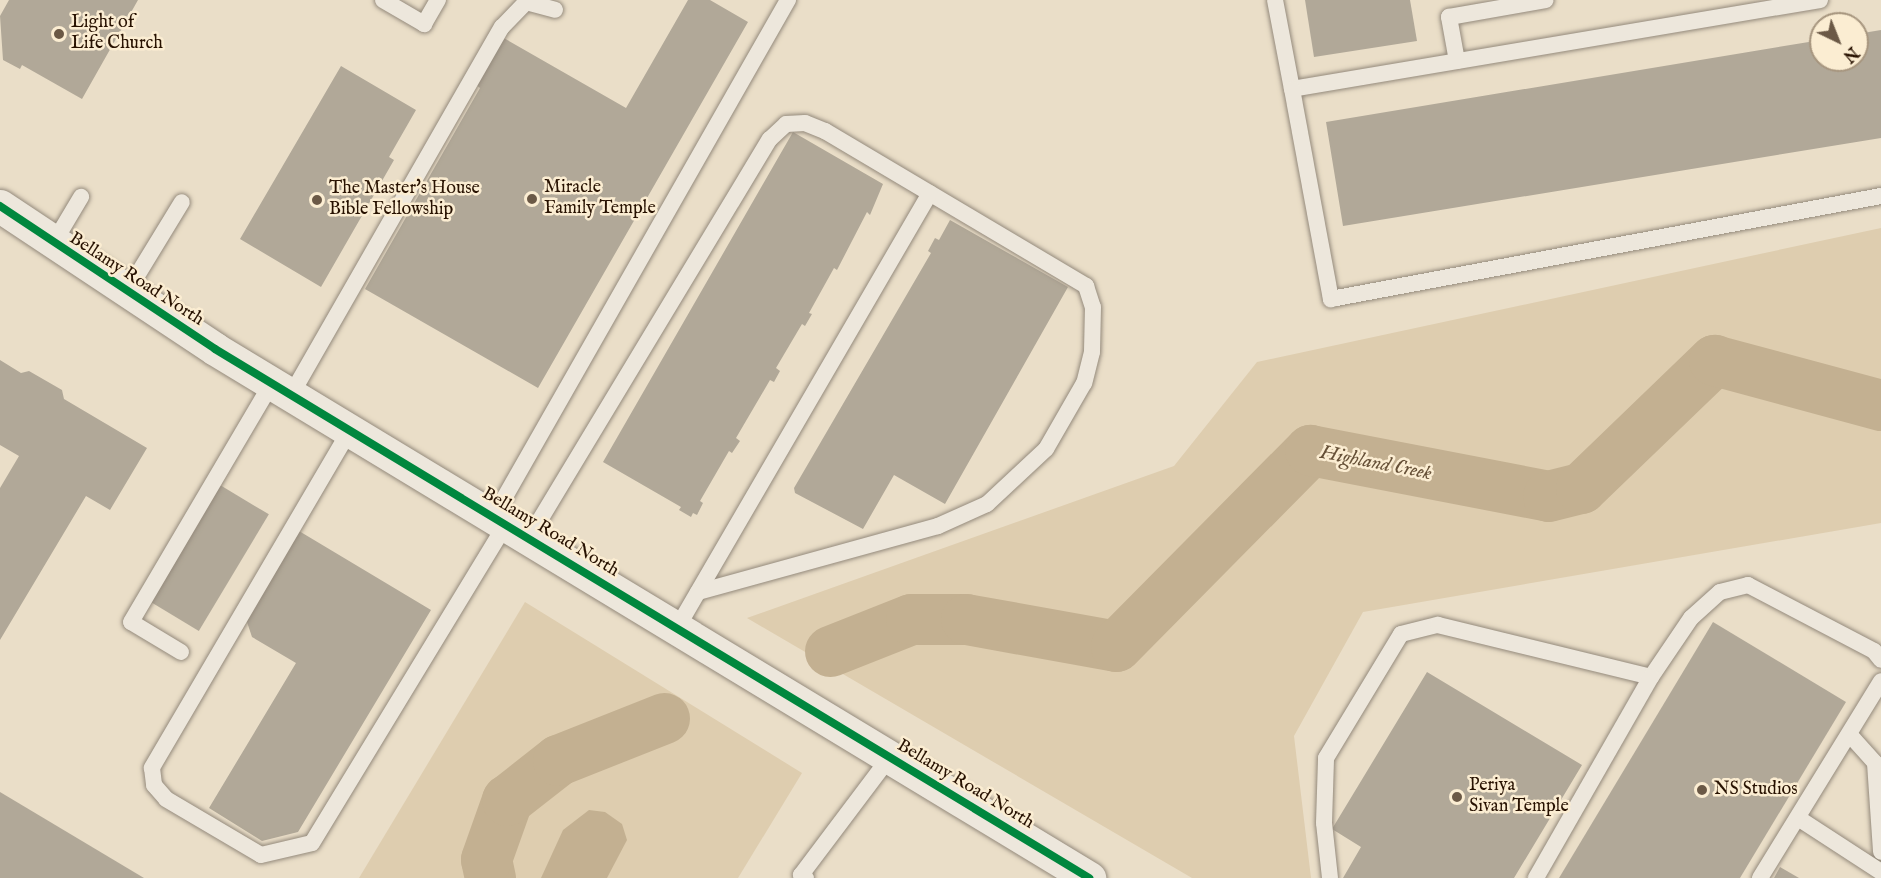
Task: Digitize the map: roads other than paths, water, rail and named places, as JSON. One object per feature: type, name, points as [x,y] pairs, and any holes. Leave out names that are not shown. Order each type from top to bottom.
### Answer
[{"type":"street","name":"Bellamy Road North","points":[[0,206],[53,244],[282,389],[890,757],[1067,873]]},
{"type":"lane","points":[[383,0],[424,24],[438,0]]},
{"type":"lane","points":[[509,526],[788,0]]},
{"type":"lane","points":[[1275,0],[1331,299],[1881,196]]},
{"type":"lane","points":[[1457,61],[1449,17],[1546,0]]},
{"type":"lane","points":[[1292,89],[1820,0]]},
{"type":"lane","points":[[181,652],[131,622],[282,389],[502,27],[526,2],[555,10]]},
{"type":"lane","points":[[350,430],[152,768],[154,785],[176,804],[261,855],[312,843],[509,526],[777,131],[794,122],[815,127],[1086,286],[1093,307],[1092,352],[1084,384],[1068,415],[1046,449],[1022,472],[968,515],[698,592]]},
{"type":"lane","points":[[677,628],[930,193]]},
{"type":"lane","points":[[53,244],[81,197]]},
{"type":"lane","points":[[127,292],[182,202]]},
{"type":"lane","points":[[1536,878],[1651,677],[1691,618],[1720,592],[1748,585],[1874,651],[1881,660]]},
{"type":"lane","points":[[1330,878],[1324,823],[1326,758],[1401,634],[1438,625],[1651,677]]},
{"type":"lane","points":[[1760,878],[1850,735],[1881,681]]},
{"type":"lane","points":[[1850,735],[1875,763],[1881,852]]},
{"type":"lane","points":[[802,877],[890,757]]},
{"type":"lane","points":[[1798,818],[1881,872]]},
{"type":"waterway","name":"Highland Creek","points":[[830,651],[911,619],[966,619],[1116,646],[1310,450],[1548,496],[1581,488],[1714,360],[1881,405]]},
{"type":"waterway","name":"Highland Creek","points":[[490,878],[486,859],[507,800],[558,760],[664,718]]},
{"type":"place","name":"Light of Life Church","points":[[59,34]]},
{"type":"place","name":"Miracle Family Temple","points":[[532,199]]},
{"type":"place","name":"The Master's House Bible Fellowship","points":[[317,200]]},
{"type":"place","name":"NS Studios","points":[[1702,790]]},
{"type":"place","name":"Periya Sivan Temple","points":[[1457,797]]}]
